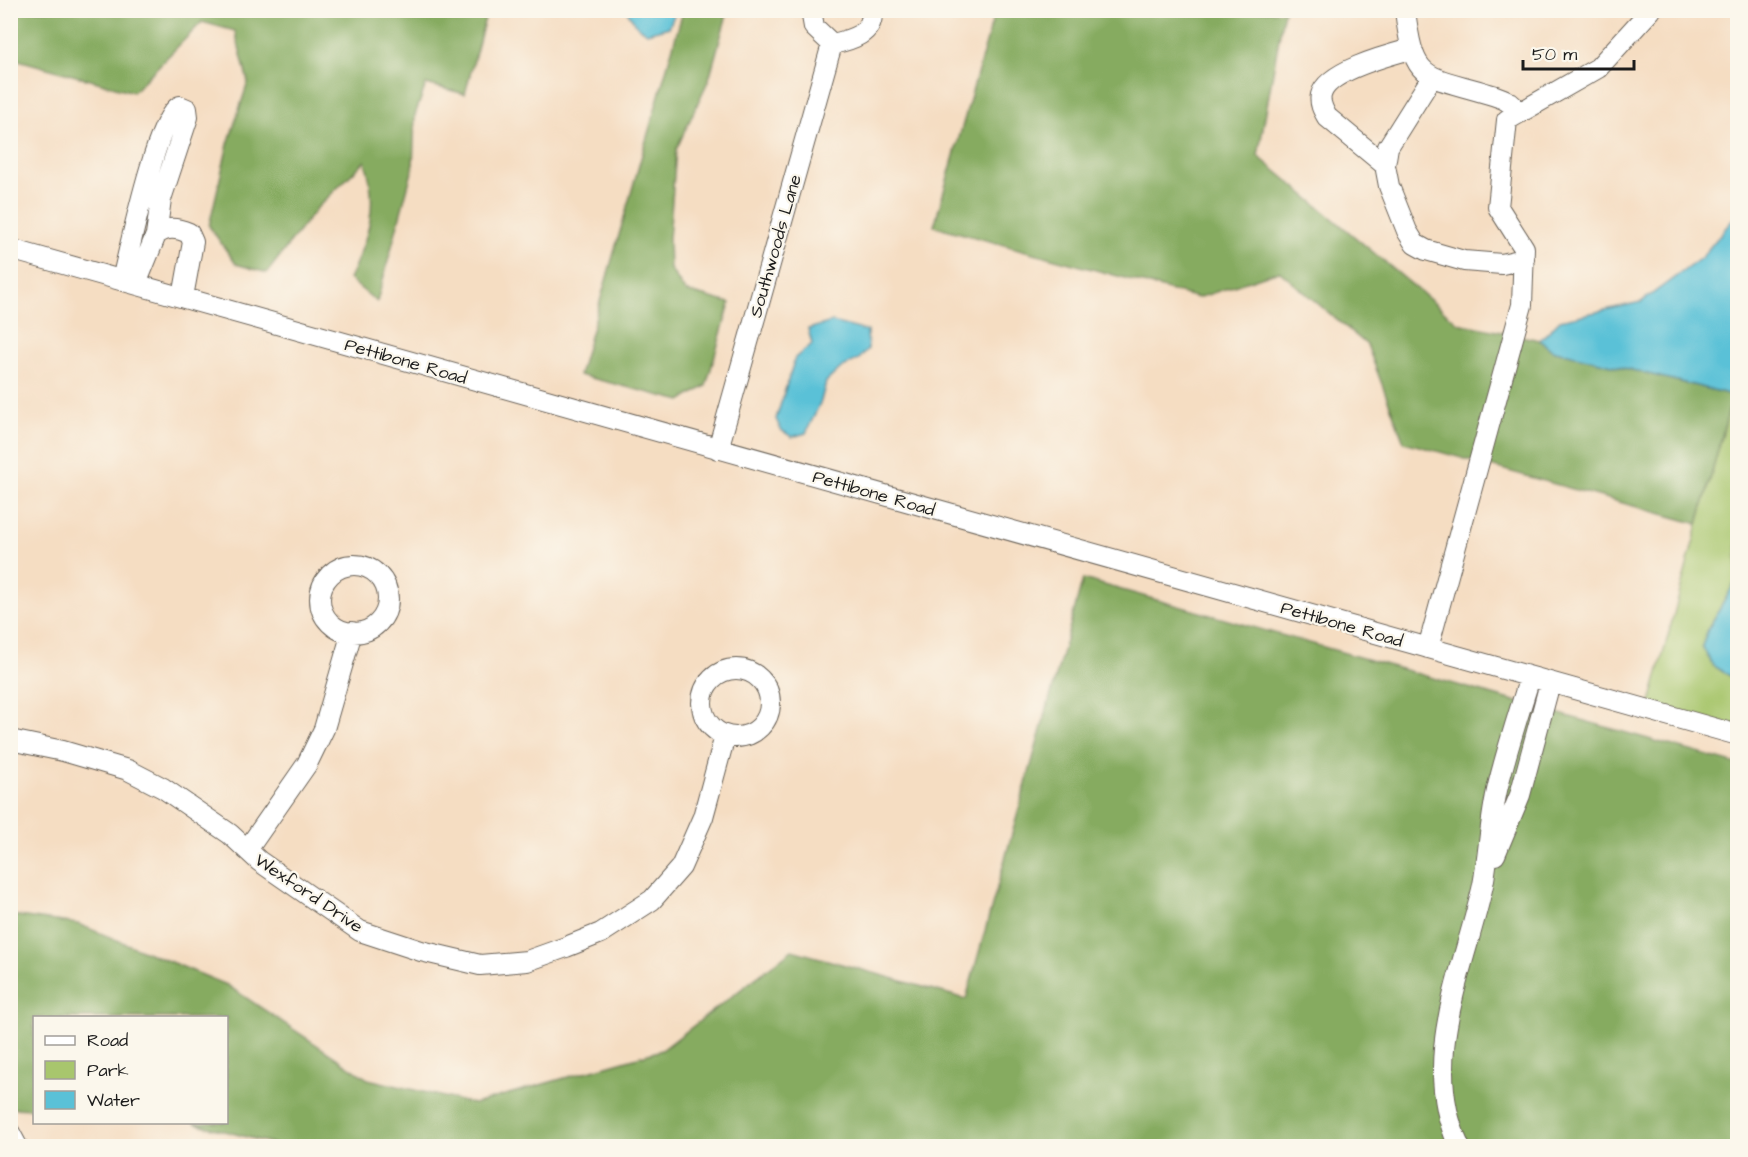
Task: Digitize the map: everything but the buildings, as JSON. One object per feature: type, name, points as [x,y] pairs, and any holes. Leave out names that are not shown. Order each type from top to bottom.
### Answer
[{"type":"street","points":[[811,10],[814,27],[832,44],[849,41],[864,33],[873,20],[872,10]]},
{"type":"street","points":[[1405,10],[1411,49],[1419,65],[1432,77],[1440,82],[1502,97],[1512,103],[1519,113]]},
{"type":"street","points":[[1428,648],[1522,305],[1524,248],[1498,207],[1507,120],[1598,68],[1651,10]]},
{"type":"street","name":"Southwoods Lane","points":[[718,449],[832,44]]},
{"type":"street","points":[[1385,165],[1327,117],[1321,107],[1320,96],[1324,87],[1352,69],[1411,49]]},
{"type":"street","points":[[1432,77],[1388,147],[1385,165],[1389,186],[1415,244],[1426,250],[1464,261],[1502,264],[1524,259]]},
{"type":"street","points":[[180,106],[187,110],[188,117],[161,199],[156,235],[129,282],[147,179],[160,138],[170,116],[180,106]]},
{"type":"street","points":[[156,235],[173,228],[189,233],[191,237],[191,257],[183,297]]},
{"type":"street","name":"Pettibone Road","points":[[10,249],[1737,735]]},
{"type":"street","points":[[247,850],[307,764],[324,729],[352,632]]},
{"type":"street","points":[[1459,1146],[1452,1131],[1442,1084],[1444,1041],[1452,999],[1483,885],[1498,787],[1530,677]]},
{"type":"street","points":[[1483,885],[1520,795],[1550,682]]},
{"type":"street","name":"Wexford Drive","points":[[10,740],[63,751],[128,770],[189,806],[230,834],[247,850],[360,931],[421,951],[480,965],[527,961],[601,933],[652,900],[681,867],[704,817],[725,736]]},
{"type":"street","points":[[10,1133],[17,1146]]},
{"type":"green space","points":[[10,11],[487,11],[465,94],[426,84],[415,115],[413,168],[377,302],[349,279],[362,249],[370,221],[371,193],[365,161],[316,209],[267,273],[236,264],[209,226],[228,144],[248,82],[235,31],[202,22],[133,92],[11,58]]},
{"type":"green space","points":[[683,11],[728,11],[709,79],[676,150],[669,239],[670,269],[685,291],[730,303],[706,386],[681,401],[579,375]]},
{"type":"green space","points":[[995,11],[1284,11],[1258,156],[1458,323],[1540,340],[1552,350],[1733,395],[1698,524],[1404,442],[1367,345],[1279,271],[1198,298],[934,226]]},
{"type":"green space","points":[[1733,395],[1737,396],[1737,579],[1708,629],[1713,666],[1737,680],[1737,735],[1648,710]]},
{"type":"green space","points":[[1083,579],[1737,764],[1737,1146],[281,1146],[198,1124],[228,1124],[228,1016],[33,1016],[33,1109],[11,1108],[11,915],[78,924],[227,985],[368,1079],[474,1104],[662,1050],[792,950],[966,999]]},
{"type":"water","points":[[627,11],[676,11],[669,27],[647,33],[637,26]]},
{"type":"water","points":[[1737,214],[1737,396],[1552,350],[1540,340],[1560,320],[1641,302],[1701,258]]},
{"type":"water","points":[[832,322],[867,331],[868,349],[859,359],[841,368],[826,382],[821,401],[806,433],[792,437],[781,430],[776,419],[795,358],[812,344],[808,329]]},
{"type":"water","points":[[1737,579],[1737,680],[1713,666],[1702,646],[1708,629]]}]
